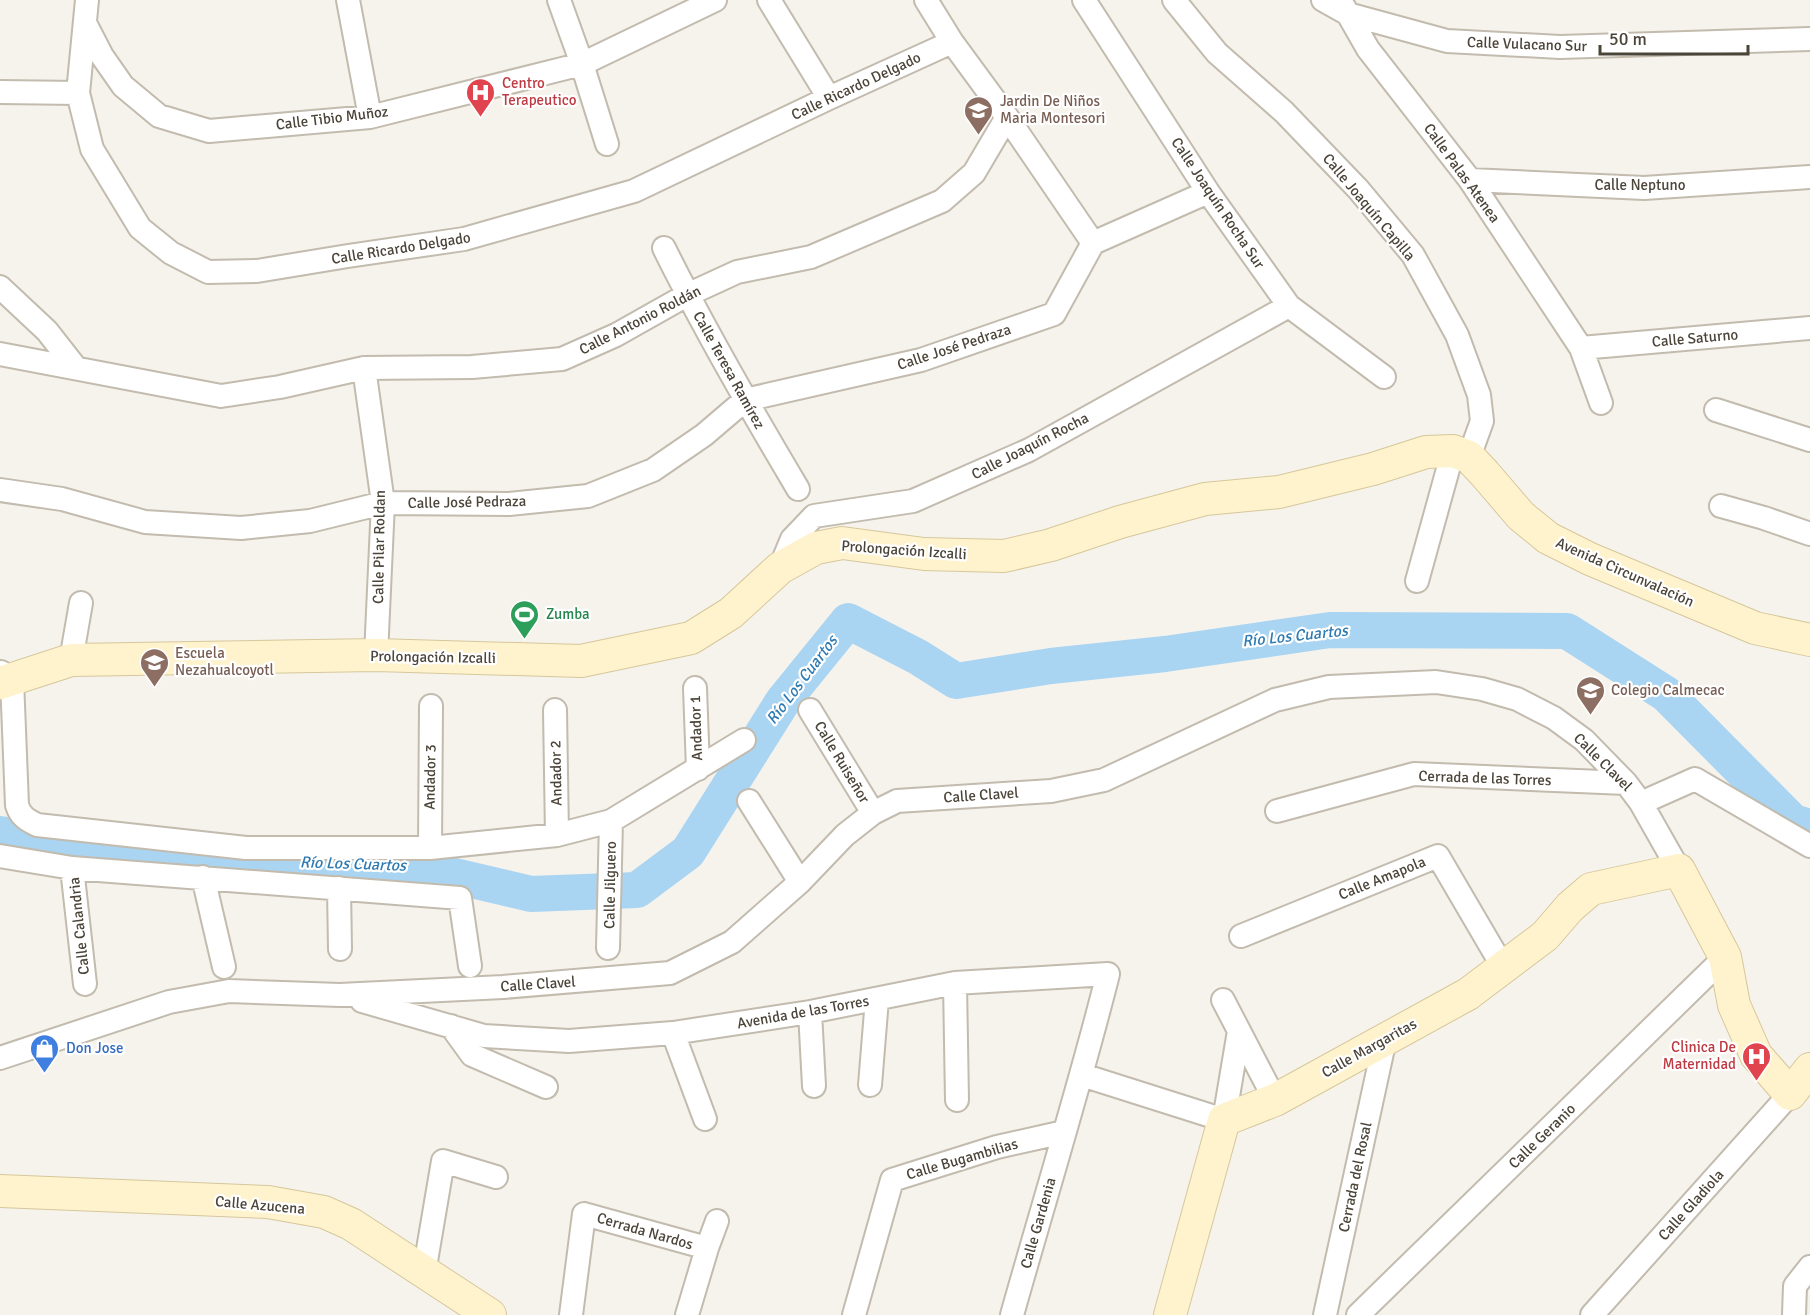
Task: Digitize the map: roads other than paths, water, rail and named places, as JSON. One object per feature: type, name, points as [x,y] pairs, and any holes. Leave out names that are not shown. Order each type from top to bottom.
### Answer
[{"type":"street","name":"Calle Ricardo Delgado","points":[[87,0],[78,93],[92,149],[140,228],[171,254],[208,272],[257,271],[464,240],[634,191],[952,42]]},
{"type":"street","points":[[348,0],[370,117]]},
{"type":"street","points":[[559,0],[607,144]]},
{"type":"street","name":"Calle Tibio Muñoz","points":[[85,23],[102,56],[123,86],[159,116],[209,131],[370,117],[582,64],[715,0]]},
{"type":"street","points":[[770,0],[830,98]]},
{"type":"street","points":[[926,0],[952,42],[1007,117],[1093,243],[1208,192]]},
{"type":"street","name":"Calle Joaquín Rocha Sur","points":[[1084,0],[1208,192],[1288,306],[1384,377]]},
{"type":"street","name":"Calle Joaquín Capilla","points":[[1174,0],[1217,53],[1284,112],[1358,189],[1413,255],[1457,335],[1479,395],[1482,421],[1461,454],[1417,581]]},
{"type":"street","name":"Calle Vulacano Sur","points":[[1323,0],[1446,40],[1548,46],[1810,39]]},
{"type":"street","name":"Calle Palas Atenea","points":[[1344,7],[1368,49],[1470,180],[1581,348],[1601,403]]},
{"type":"street","points":[[0,92],[78,93]]},
{"type":"street","name":"Calle Antonio Roldán","points":[[0,354],[221,396],[280,387],[364,368],[472,367],[562,359],[616,335],[687,295],[737,272],[811,256],[942,201],[974,173],[1007,117]]},
{"type":"street","name":"Calle Neptuno","points":[[1470,180],[1644,188],[1810,177]]},
{"type":"street","name":"Calle José Pedraza","points":[[0,490],[62,499],[145,522],[241,528],[310,521],[383,503],[509,504],[588,496],[653,470],[704,435],[745,400],[921,360],[1054,314],[1093,243]]},
{"type":"street","name":"Calle Teresa Ramírez","points":[[664,249],[745,400],[798,489]]},
{"type":"street","points":[[0,287],[47,332],[76,368]]},
{"type":"street","name":"Calle Joaquín Rocha","points":[[780,568],[792,539],[814,516],[913,501],[1029,450],[1288,306]]},
{"type":"street","name":"Calle Saturno","points":[[1581,348],[1810,328]]},
{"type":"street","name":"Calle Pilar Roldan","points":[[364,368],[383,503],[376,655]]},
{"type":"street","points":[[1716,410],[1810,440]]},
{"type":"street","name":"Prolongación Izcalli","points":[[4,678],[71,660],[376,655],[581,661],[691,638],[731,613],[780,568],[816,548],[842,543],[924,554],[1004,556],[1051,545],[1120,522],[1205,499],[1279,492],[1373,469],[1426,452],[1461,454]]},
{"type":"street","name":"Avenida Circunvalación","points":[[1461,454],[1485,474],[1521,516],[1548,538],[1590,559],[1755,628],[1810,640]]},
{"type":"street","points":[[1721,506],[1810,534]]},
{"type":"street","points":[[71,660],[81,603]]},
{"type":"street","points":[[4,678],[17,805],[19,813],[26,819],[37,825],[246,848],[430,848],[557,835],[611,821],[744,740]]},
{"type":"street","name":"Calle Clavel","points":[[0,1058],[169,1002],[229,991],[340,995],[503,987],[670,973],[732,942],[800,882],[844,835],[873,813],[897,801],[1051,791],[1104,780],[1275,700],[1329,687],[1436,682],[1482,689],[1517,699],[1554,718],[1584,740],[1626,783],[1641,803],[1725,957],[1734,1005],[1756,1055],[1790,1094]]},
{"type":"street","name":"Andador 1","points":[[695,688],[698,769]]},
{"type":"street","name":"Andador 3","points":[[430,848],[431,706]]},
{"type":"street","name":"Andador 2","points":[[555,710],[557,835]]},
{"type":"street","name":"Calle Ruiseñor","points":[[810,710],[873,813]]},
{"type":"street","name":"Cerrada de las Torres","points":[[1277,811],[1414,774],[1626,783]]},
{"type":"street","points":[[1641,803],[1695,779],[1810,846]]},
{"type":"street","points":[[749,801],[800,882]]},
{"type":"street","name":"Calle Jilguero","points":[[608,948],[611,821]]},
{"type":"street","points":[[0,856],[72,868],[460,898],[470,966]]},
{"type":"street","name":"Calle Amapola","points":[[1241,936],[1437,856],[1503,967]]},
{"type":"street","name":"Calle Calandria","points":[[72,868],[85,984]]},
{"type":"street","name":"Calle Margaritas","points":[[1224,1120],[1275,1100],[1468,994],[1545,936],[1570,907],[1591,889],[1679,870]]},
{"type":"street","points":[[203,877],[224,967]]},
{"type":"street","points":[[339,888],[339,949]]},
{"type":"street","name":"Calle Geranio","points":[[1358,1315],[1725,957]]},
{"type":"street","name":"Avenida de las Torres","points":[[340,995],[484,1036],[569,1041],[673,1033],[810,1012],[955,983],[1108,974],[1082,1075],[1064,1132]]},
{"type":"street","points":[[955,983],[957,1100]]},
{"type":"street","points":[[870,1085],[877,999]]},
{"type":"street","points":[[1223,1000],[1275,1100]]},
{"type":"street","points":[[810,1012],[814,1086]]},
{"type":"street","points":[[451,1026],[472,1054],[546,1087]]},
{"type":"street","points":[[1170,1315],[1224,1120],[1239,1031]]},
{"type":"street","points":[[673,1033],[705,1119]]},
{"type":"street","name":"Cerrada del Rosal","points":[[1325,1315],[1385,1039]]},
{"type":"street","points":[[1790,1094],[1810,1069]]},
{"type":"street","points":[[1082,1075],[1224,1120]]},
{"type":"street","name":"Calle Gladiola","points":[[1592,1315],[1790,1094]]},
{"type":"street","name":"Calle Bugambilias","points":[[854,1315],[892,1180],[997,1147],[1064,1132]]},
{"type":"street","name":"Calle Gardenia","points":[[1012,1315],[1064,1132]]},
{"type":"street","points":[[424,1273],[443,1161],[496,1177]]},
{"type":"street","name":"Calle Azucena","points":[[0,1191],[268,1202],[324,1212],[351,1224],[490,1315]]},
{"type":"street","name":"Cerrada Nardos","points":[[571,1315],[584,1214],[707,1248]]},
{"type":"street","points":[[687,1315],[717,1221]]},
{"type":"street","points":[[1794,1315],[1795,1286],[1810,1267]]},
{"type":"waterway","name":"Río Los Cuartos","points":[[0,834],[194,859],[412,866],[531,894],[637,890],[688,852],[783,701],[848,621],[918,657],[956,681],[1051,666],[1165,654],[1330,630],[1567,631],[1666,694],[1793,822],[1810,827]]},
{"type":"place","name":"Centro Terapeutico","points":[[481,118]]},
{"type":"place","name":"Jardin De Niños Maria Montesori","points":[[979,136]]},
{"type":"place","name":"Zumba","points":[[525,640]]},
{"type":"place","name":"Escuela Nezahualcoyotl","points":[[154,688]]},
{"type":"place","name":"Colegio Calmecac","points":[[1590,716]]},
{"type":"place","name":"Don Jose","points":[[45,1074]]},
{"type":"place","name":"Clinica De Maternidad","points":[[1757,1082]]}]
